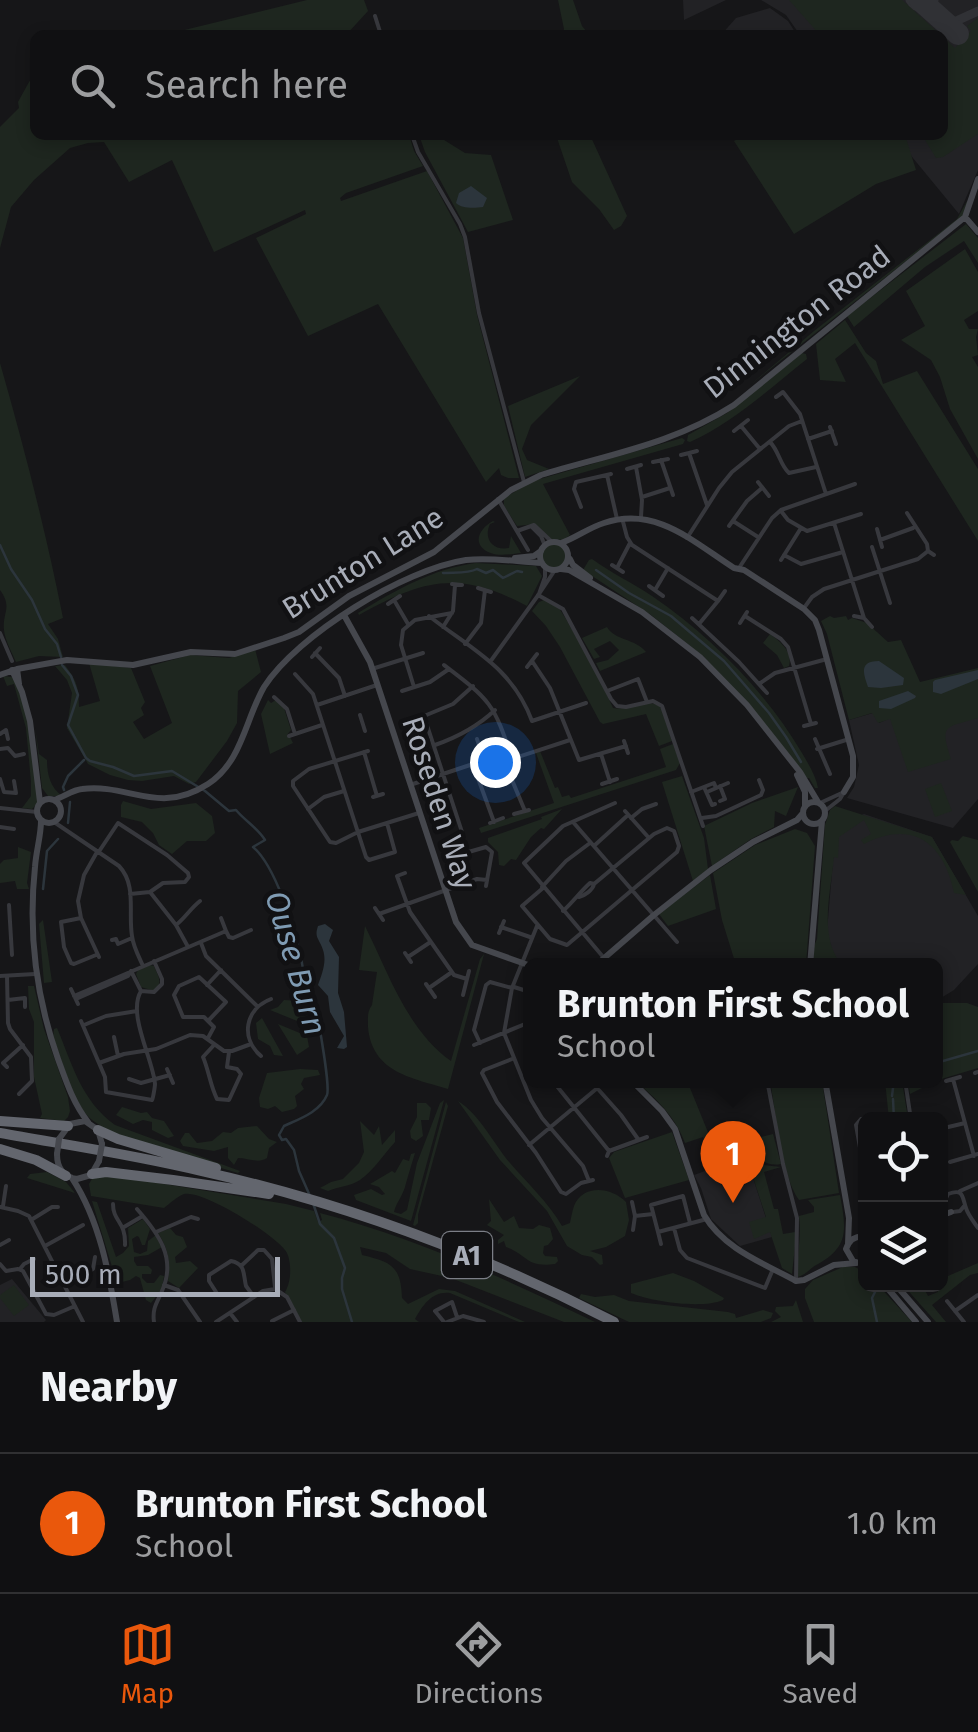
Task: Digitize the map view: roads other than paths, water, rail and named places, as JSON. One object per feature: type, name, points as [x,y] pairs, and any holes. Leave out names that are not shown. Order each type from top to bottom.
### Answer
[{"type":"highway","points":[[0,1121],[69,1125]]},
{"type":"highway","name":"A1","points":[[93,1126],[118,1139],[216,1168],[272,1192]]},
{"type":"highway","name":"A1","points":[[0,1136],[272,1192],[386,1224],[538,1285],[614,1322]]},
{"type":"highway","points":[[0,1149],[36,1160],[69,1177]]},
{"type":"highway","name":"A1","points":[[91,1174],[106,1172],[272,1192]]},
{"type":"highway","name":"A1","points":[[314,1204],[461,1258],[601,1322]]},
{"type":"street","points":[[375,16],[379,30]]},
{"type":"street","points":[[414,140],[466,238],[479,313],[524,482]]},
{"type":"street","points":[[978,180],[965,217],[978,232]]},
{"type":"street","name":"Dinnington Road","points":[[498,499],[524,482],[669,439],[716,416],[965,217]]},
{"type":"street","points":[[776,397],[783,392],[798,410],[826,494]]},
{"type":"street","points":[[734,431],[748,420]]},
{"type":"street","points":[[687,538],[732,472],[789,426],[802,421]]},
{"type":"street","points":[[741,426],[760,450]]},
{"type":"street","points":[[808,439],[831,429],[836,444]]},
{"type":"street","points":[[770,442],[789,473],[817,466]]},
{"type":"street","points":[[681,455],[696,451]]},
{"type":"street","points":[[689,453],[708,506]]},
{"type":"street","points":[[653,462],[664,459],[672,495]]},
{"type":"street","points":[[627,469],[639,466],[641,517]]},
{"type":"street","points":[[581,507],[574,489],[576,482],[609,475],[630,543],[718,600]]},
{"type":"street","points":[[739,568],[781,510],[855,484]]},
{"type":"street","points":[[759,538],[731,524],[760,485],[769,496]]},
{"type":"street","points":[[642,497],[670,488]]},
{"type":"street","points":[[498,499],[528,550]]},
{"type":"street","name":"Brunton Lane","points":[[1,675],[62,661],[142,664],[191,652],[235,654],[289,636],[334,605],[434,552],[498,499]]},
{"type":"street","points":[[781,510],[785,518],[810,531],[861,514]]},
{"type":"street","points":[[906,513],[928,551]]},
{"type":"street","points":[[509,560],[532,556],[620,518],[641,517],[658,522],[804,609],[817,625],[849,740],[854,766],[851,781],[836,803],[821,806],[811,802],[797,820],[719,865],[654,915],[609,958]]},
{"type":"street","points":[[834,524],[864,618],[872,627]]},
{"type":"street","points":[[517,531],[527,526],[539,532],[550,546],[568,554],[574,566],[700,657],[778,743],[821,806]]},
{"type":"street","points":[[880,540],[915,526]]},
{"type":"street","points":[[801,528],[782,557],[804,564],[843,552]]},
{"type":"street","points":[[877,529],[882,547]]},
{"type":"street","points":[[490,662],[586,532]]},
{"type":"street","points":[[624,572],[614,567],[630,543]]},
{"type":"street","points":[[538,594],[550,546]]},
{"type":"street","points":[[872,547],[890,602]]},
{"type":"street","points":[[928,551],[934,555]]},
{"type":"street","points":[[804,609],[820,592],[918,559],[928,551]]},
{"type":"street","points":[[867,557],[874,554]]},
{"type":"street","points":[[36,812],[48,800],[78,790],[160,799],[207,785],[232,760],[264,688],[278,669],[344,615],[430,569],[472,560],[509,560],[570,570],[607,590]]},
{"type":"street","points":[[655,590],[668,568]]},
{"type":"street","points":[[442,627],[452,613],[453,584],[462,585]]},
{"type":"street","points":[[649,586],[663,596]]},
{"type":"street","points":[[465,644],[480,624],[485,590]]},
{"type":"street","points":[[699,624],[725,590]]},
{"type":"street","points":[[538,594],[563,609],[614,703],[621,708],[656,701],[664,710],[702,826]]},
{"type":"street","points":[[388,604],[397,598],[408,624]]},
{"type":"street","points":[[414,687],[401,634],[408,624],[452,613]]},
{"type":"street","points":[[740,623],[746,614],[784,641],[814,724],[804,726]]},
{"type":"street","name":"Roseden Way","points":[[344,615],[372,669],[453,918],[468,942],[523,963]]},
{"type":"street","points":[[429,616],[515,686],[532,721],[586,703]]},
{"type":"street","points":[[854,616],[864,618]]},
{"type":"street","points":[[692,618],[767,693]]},
{"type":"street","points":[[762,640],[769,631]]},
{"type":"street","points":[[0,633],[30,721],[40,789],[66,830],[126,874],[132,938],[143,966]]},
{"type":"street","points":[[316,652],[339,678],[345,696]]},
{"type":"street","points":[[372,669],[423,653]]},
{"type":"street","points":[[527,666],[537,654]]},
{"type":"street","points":[[759,684],[775,673],[827,659]]},
{"type":"street","points":[[532,661],[550,688],[579,760],[625,744],[628,754]]},
{"type":"street","points":[[402,692],[436,679],[446,667],[480,692],[495,710],[512,759]]},
{"type":"street","points":[[296,674],[311,690],[317,705],[367,858],[391,854],[395,849],[387,823]]},
{"type":"street","points":[[607,691],[650,677]]},
{"type":"street","points":[[639,681],[648,702]]},
{"type":"street","points":[[317,705],[377,686]]},
{"type":"street","points":[[455,835],[465,832],[424,716],[459,701],[472,686]]},
{"type":"street","points":[[583,696],[590,710]]},
{"type":"street","points":[[274,697],[287,709],[292,735],[323,724]]},
{"type":"street","points":[[434,745],[461,735],[495,710]]},
{"type":"street","points":[[360,715],[366,731]]},
{"type":"street","points":[[0,734],[6,730],[8,738]]},
{"type":"street","points":[[814,738],[830,774]]},
{"type":"street","points":[[477,739],[486,767]]},
{"type":"street","points":[[476,770],[570,740]]},
{"type":"street","points":[[817,749],[849,740]]},
{"type":"street","points":[[613,742],[616,749]]},
{"type":"street","points":[[778,743],[804,787],[804,810],[814,823]]},
{"type":"street","points":[[0,749],[8,748],[15,756],[24,754]]},
{"type":"street","points":[[378,795],[366,752],[309,769],[292,781],[332,843],[419,813]]},
{"type":"street","points":[[601,754],[613,780],[602,784]]},
{"type":"street","points":[[410,785],[473,764],[482,757]]},
{"type":"street","points":[[504,761],[527,810],[514,814]]},
{"type":"street","points":[[473,764],[492,822],[504,818]]},
{"type":"street","points":[[700,818],[716,816],[761,795],[764,790],[760,780]]},
{"type":"street","points":[[3,783],[4,792],[16,793],[14,782]]},
{"type":"street","points":[[691,792],[728,783]]},
{"type":"street","points":[[706,789],[712,805],[725,798],[718,787]]},
{"type":"street","points":[[38,850],[72,796],[93,789]]},
{"type":"street","points":[[308,808],[324,797],[344,791]]},
{"type":"street","points":[[602,958],[524,863],[564,826],[615,803]]},
{"type":"street","points":[[563,911],[661,830],[670,829],[676,835],[679,848],[568,946],[553,942],[522,906],[566,860],[628,814],[656,803]]},
{"type":"street","points":[[811,958],[818,855],[814,823],[821,806]]},
{"type":"street","points":[[0,808],[36,812]]},
{"type":"street","points":[[36,812],[41,821],[34,899],[36,974],[42,1013],[74,1110],[60,1138],[59,1168],[69,1177],[88,1210],[106,1260],[117,1322]]},
{"type":"street","points":[[628,814],[649,838]]},
{"type":"street","points":[[41,821],[56,818]]},
{"type":"street","points":[[574,822],[678,942]]},
{"type":"street","points":[[81,918],[61,922],[64,947],[74,964],[98,956],[78,901],[84,875],[118,823],[167,855],[189,878],[185,882],[163,883],[150,892],[130,894]]},
{"type":"street","points":[[783,828],[814,823]]},
{"type":"street","points":[[0,827],[14,829]]},
{"type":"street","points":[[383,920],[377,911],[478,879],[487,883],[492,852],[486,847],[465,854]]},
{"type":"street","points":[[405,873],[396,876],[405,904],[452,972],[467,980]]},
{"type":"street","points":[[150,892],[188,947]]},
{"type":"street","points":[[176,926],[200,901]]},
{"type":"street","points":[[8,907],[12,955]]},
{"type":"street","points":[[221,918],[231,938],[247,930]]},
{"type":"street","points":[[528,958],[538,925]]},
{"type":"street","points":[[501,927],[532,938]]},
{"type":"street","points":[[71,989],[76,1000],[226,930]]},
{"type":"street","points":[[0,934],[11,934]]},
{"type":"street","points":[[112,940],[116,939],[118,944],[132,938]]},
{"type":"street","points":[[200,942],[206,956],[257,1006]]},
{"type":"street","points":[[408,957],[431,942]]},
{"type":"street","points":[[142,991],[154,992],[162,984],[154,961]]},
{"type":"street","points":[[207,985],[221,970]]},
{"type":"street","points":[[132,971],[142,991]]},
{"type":"street","points":[[463,995],[469,971]]},
{"type":"street","points":[[523,971],[513,988],[504,1033],[523,1080]]},
{"type":"street","points":[[434,996],[427,986],[452,972]]},
{"type":"street","points":[[19,1094],[30,1084],[31,1057],[10,1030],[3,976],[36,974]]},
{"type":"street","points":[[207,1039],[214,1027],[208,1022],[204,1018],[184,1017],[174,995],[178,986],[199,977],[226,1002],[208,1022]]},
{"type":"street","points":[[523,990],[487,983],[474,1030],[477,1044],[523,1026]]},
{"type":"street","points":[[137,1011],[82,1024],[105,1077],[106,1092],[152,1100],[154,1080],[144,1051],[136,1002],[142,991]]},
{"type":"street","points":[[0,994],[25,998],[25,1007]]},
{"type":"street","points":[[261,1056],[250,1044],[248,1022],[257,1006],[270,998]]},
{"type":"street","points":[[0,1024],[8,1023]]},
{"type":"street","points":[[99,1064],[156,1049],[190,1035],[207,1039],[229,1052],[250,1044]]},
{"type":"street","points":[[114,1037],[118,1056]]},
{"type":"street","points":[[6,1067],[3,1063],[22,1045]]},
{"type":"street","points":[[214,1045],[203,1057],[209,1082],[216,1098],[229,1100],[241,1074],[227,1067],[229,1052]]},
{"type":"street","points":[[514,1058],[484,1070],[482,1078],[564,1194],[591,1180],[526,1088]]},
{"type":"street","points":[[129,1079],[141,1083],[169,1072],[173,1082]]},
{"type":"street","points":[[946,1081],[956,1078],[976,1155],[950,1162]]},
{"type":"street","points":[[558,1088],[608,1153],[648,1137]]},
{"type":"street","points":[[639,1088],[676,1129],[707,1219],[720,1235],[796,1281],[834,1265],[858,1264]]},
{"type":"street","points":[[768,1088],[782,1164],[797,1218],[796,1281]]},
{"type":"street","points":[[826,1088],[848,1218],[847,1247],[849,1257],[858,1262]]},
{"type":"street","points":[[529,1145],[597,1089],[638,1140]]},
{"type":"street","points":[[70,1093],[102,1144],[99,1161],[85,1188],[88,1210]]},
{"type":"street","points":[[69,1125],[77,1121],[93,1126]]},
{"type":"street","points":[[948,1127],[965,1122]]},
{"type":"street","points":[[69,1177],[80,1179],[91,1174]]},
{"type":"street","points":[[948,1196],[978,1183]]},
{"type":"street","points":[[6,1187],[1,1207],[26,1213],[32,1220],[83,1322]]},
{"type":"street","points":[[948,1214],[965,1203],[970,1188]]},
{"type":"street","points":[[958,1192],[978,1228]]},
{"type":"street","points":[[661,1244],[651,1205],[683,1196],[690,1224]]},
{"type":"street","points":[[632,1202],[632,1230]]},
{"type":"street","points":[[947,1202],[954,1212],[972,1220]]},
{"type":"street","points":[[113,1204],[124,1227],[123,1242]]},
{"type":"street","points":[[32,1220],[58,1207]]},
{"type":"street","points":[[137,1209],[156,1232],[168,1257],[164,1285],[153,1310],[154,1322]]},
{"type":"street","points":[[635,1216],[653,1214]]},
{"type":"street","points":[[124,1227],[142,1216]]},
{"type":"street","points":[[156,1232],[190,1217],[198,1219]]},
{"type":"street","points":[[848,1218],[858,1230]]},
{"type":"street","points":[[658,1232],[707,1219]]},
{"type":"street","points":[[45,1246],[83,1225]]},
{"type":"street","points":[[674,1228],[680,1250],[687,1258],[720,1272],[764,1288],[773,1268]]},
{"type":"street","points":[[0,1244],[9,1240]]},
{"type":"street","points":[[834,1265],[847,1247],[858,1241]]},
{"type":"street","points":[[241,1266],[258,1250],[264,1250],[272,1258],[275,1289]]},
{"type":"street","points":[[64,1284],[93,1268],[95,1258]]},
{"type":"street","points":[[20,1270],[34,1259]]},
{"type":"street","points":[[218,1291],[208,1278],[231,1261],[241,1266],[246,1286],[254,1297]]},
{"type":"street","points":[[0,1264],[6,1271],[20,1270]]},
{"type":"street","points":[[20,1270],[46,1314],[54,1316],[75,1306]]},
{"type":"street","points":[[164,1285],[178,1290],[200,1322]]},
{"type":"street","points":[[216,1322],[263,1291],[275,1289],[287,1296],[300,1322]]},
{"type":"street","points":[[891,1292],[916,1322]]},
{"type":"street","points":[[902,1292],[928,1322]]},
{"type":"street","points":[[954,1311],[977,1295],[978,1303]]},
{"type":"street","points":[[456,1318],[452,1302],[435,1311],[446,1322],[470,1317],[484,1322]]},
{"type":"street","points":[[947,1302],[964,1322]]},
{"type":"street","points":[[272,1321],[294,1310]]},
{"type":"street","points":[[230,1312],[237,1322]]},
{"type":"waterway","name":"Ouse Burn","points":[[0,545],[61,657]]},
{"type":"waterway","points":[[443,573],[493,570],[503,578],[522,572]]},
{"type":"waterway","points":[[596,570],[671,616],[724,661],[769,713],[801,762]]},
{"type":"waterway","name":"Ouse Burn","points":[[62,665],[78,695],[68,725],[86,758],[134,776],[172,771],[229,811],[236,810],[265,840],[253,847],[269,868],[289,915],[306,990],[318,1019],[326,1070],[328,1090],[324,1101],[284,1126],[279,1135],[294,1150],[310,1196]]},
{"type":"waterway","points":[[64,790],[68,776],[84,760]]},
{"type":"waterway","points":[[68,823],[70,802]]},
{"type":"waterway","points":[[43,889],[47,851],[58,839]]},
{"type":"waterway","points":[[943,1061],[978,1051]]},
{"type":"waterway","points":[[892,1096],[893,1088]]},
{"type":"waterway","points":[[893,1099],[894,1112]]},
{"type":"waterway","name":"Ouse Burn","points":[[313,1203],[320,1224],[334,1238],[345,1268],[342,1289],[352,1322]]},
{"type":"waterway","points":[[875,1292],[872,1298],[877,1322]]},
{"type":"place","name":"Brunton First School","points":[[733,1203]]}]
